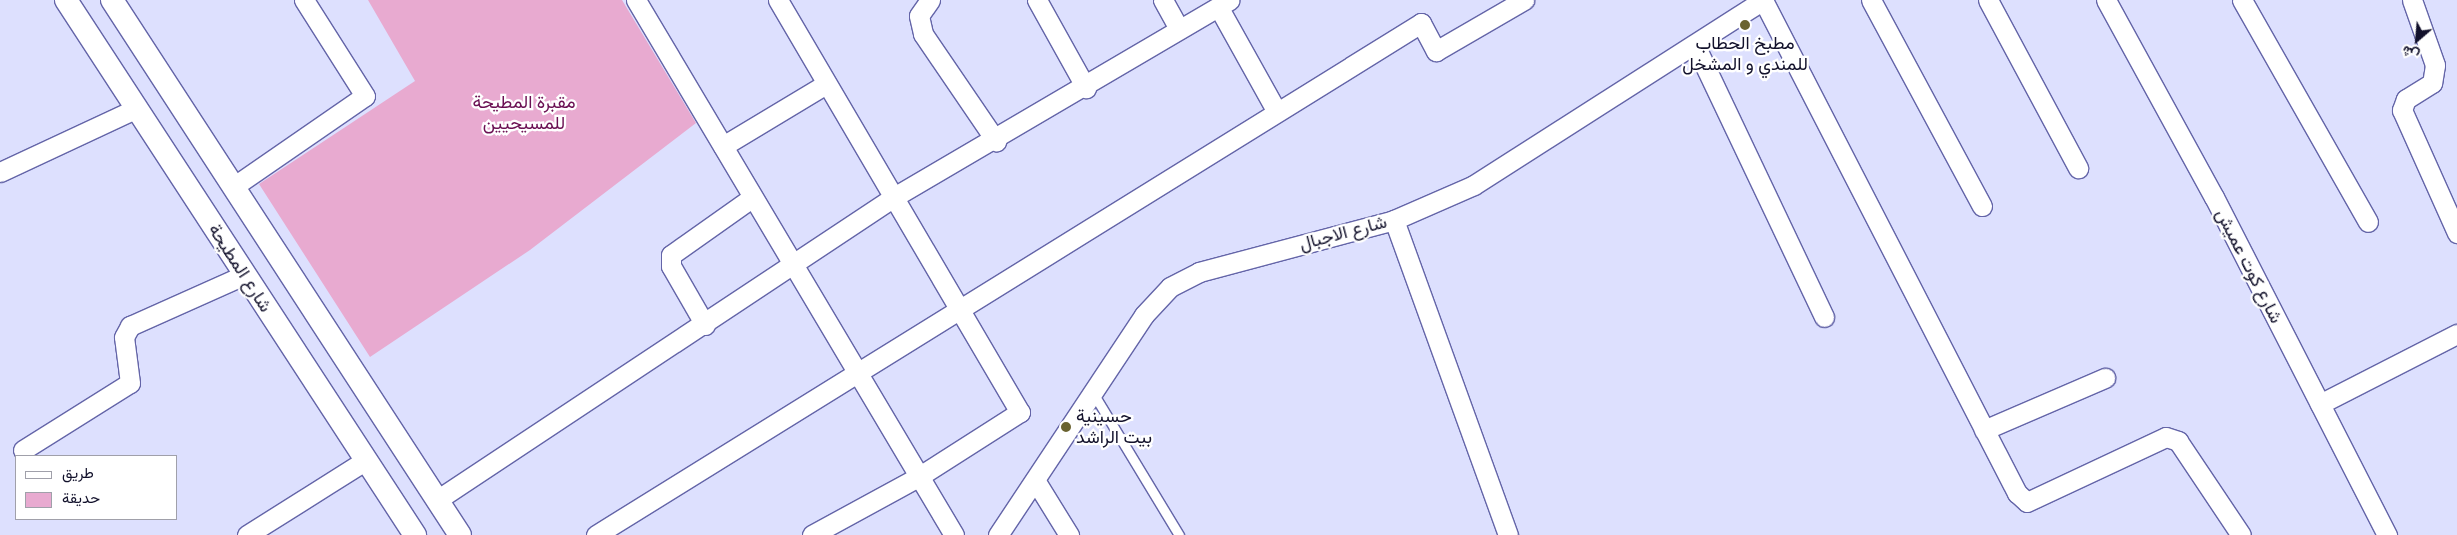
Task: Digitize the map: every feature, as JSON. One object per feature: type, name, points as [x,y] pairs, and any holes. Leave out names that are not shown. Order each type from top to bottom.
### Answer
[{"type":"street","name":"شارع المطيحة","points":[[66,0],[135,109],[415,535]]},
{"type":"street","points":[[112,0],[460,535]]},
{"type":"street","points":[[233,187],[365,96],[304,0]]},
{"type":"street","points":[[636,0],[954,535]]},
{"type":"street","points":[[778,0],[826,84],[961,306],[1020,412],[920,476],[814,534]]},
{"type":"street","points":[[930,0],[919,16],[922,34],[996,141]]},
{"type":"street","points":[[1037,0],[1086,88]]},
{"type":"street","points":[[1163,0],[1179,29]]},
{"type":"street","points":[[596,535],[855,371],[1421,23],[1436,51],[1524,0]]},
{"type":"street","points":[[1763,0],[2017,494],[2028,502],[2166,437],[2178,441],[2241,535]]},
{"type":"street","name":"شارع الاجبال","points":[[998,535],[1144,315],[1170,287],[1199,272],[1394,220],[1474,185],[1763,0]]},
{"type":"street","points":[[1871,0],[1982,206]]},
{"type":"street","points":[[1988,0],[2078,168]]},
{"type":"street","name":"شارع كوت عميش","points":[[2106,0],[2214,196],[2387,535]]},
{"type":"street","points":[[2242,0],[2368,222]]},
{"type":"street","points":[[2412,0],[2435,65],[2432,83],[2406,99],[2402,110],[2457,233]]},
{"type":"street","points":[[437,500],[794,266],[894,197],[996,141],[1086,88],[1179,29],[1224,4],[1277,112]]},
{"type":"street","points":[[1695,45],[1824,317]]},
{"type":"street","points":[[723,146],[826,84]]},
{"type":"street","points":[[0,172],[135,109]]},
{"type":"street","points":[[705,325],[671,266],[671,255],[753,198]]},
{"type":"street","points":[[1394,220],[1508,535]]},
{"type":"street","points":[[23,450],[130,383],[124,337],[130,326],[244,275]]},
{"type":"street","points":[[2320,404],[2457,334]]},
{"type":"street","points":[[1984,430],[2105,378]]},
{"type":"street","points":[[247,535],[366,460]]},
{"type":"street","points":[[1035,480],[1069,535]]},
{"type":"lane","points":[[1093,393],[1179,535]]},
{"type":"green space","name":"مقبرة المطيحة للمسيحيين","points":[[368,0],[622,0],[696,123],[530,250],[370,357],[259,184],[415,81]]},
{"type":"place","name":"مطبخ الحطاب للمندي و المشخل","points":[[1745,25]]},
{"type":"place","name":"حسينية بيت الراشد","points":[[1066,427]]}]
